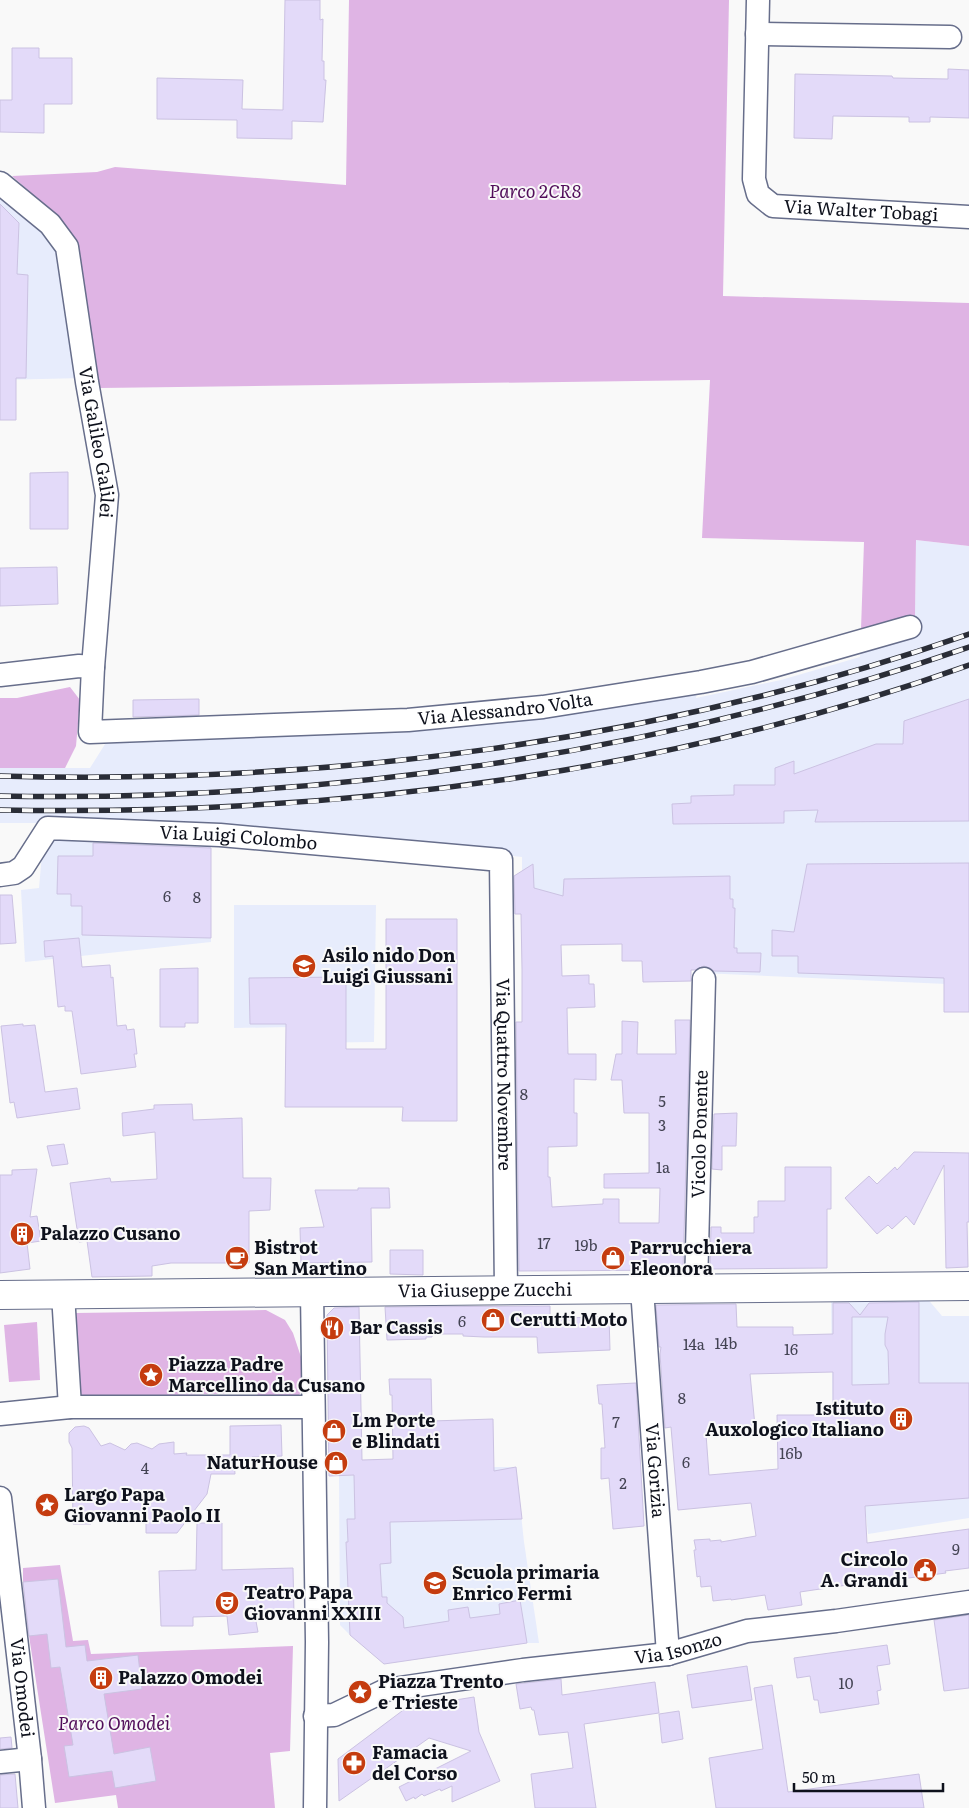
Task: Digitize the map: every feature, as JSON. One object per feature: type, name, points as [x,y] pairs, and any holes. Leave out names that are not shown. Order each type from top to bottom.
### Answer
[{"type":"street","points":[[758,0],[757,34],[950,36]]},
{"type":"street","name":"Via Walter Tobagi","points":[[757,34],[754,179],[758,194],[773,206],[969,217]]},
{"type":"street","name":"Via Galileo Galilei","points":[[0,183],[50,224],[67,247],[87,382],[107,495],[93,667],[90,732]]},
{"type":"street","name":"Via Alessandro Volta","points":[[90,732],[408,720],[543,707],[752,672],[910,627]]},
{"type":"street","points":[[0,675],[80,666],[93,667]]},
{"type":"street","name":"Via Luigi Colombo","points":[[0,875],[14,873],[23,867],[48,828],[220,835],[501,860]]},
{"type":"street","name":"Via Quattro Novembre","points":[[501,860],[506,1290]]},
{"type":"street","name":"Vicolo Ponente","points":[[696,1288],[704,979]]},
{"type":"street","name":"Via Giuseppe Zucchi","points":[[0,1295],[969,1286]]},
{"type":"street","name":"Via Gorizia","points":[[642,1289],[668,1654]]},
{"type":"street","points":[[312,1292],[317,1642],[315,1808]]},
{"type":"street","points":[[63,1294],[70,1407]]},
{"type":"street","points":[[0,1414],[70,1407],[313,1406]]},
{"type":"street","name":"Via Omodei","points":[[0,1498],[34,1808]]},
{"type":"street","name":"Via Isonzo","points":[[316,1716],[334,1716],[386,1690],[523,1670],[668,1654],[747,1631],[845,1620],[969,1602]]},
{"type":"street","points":[[0,1762],[30,1759]]},
{"type":"shaded area","points":[[0,185],[65,248],[83,378],[0,380]]},
{"type":"shaded area","points":[[916,540],[969,546],[969,985],[701,973],[701,914],[514,914],[513,877],[522,871],[522,857],[282,833],[96,823],[0,823],[0,768],[90,768],[107,741],[697,692],[696,698],[781,680],[860,657],[861,629],[915,615]]},
{"type":"shaded area","points":[[60,834],[211,838],[211,942],[25,962],[21,890],[39,888],[42,854]]},
{"type":"shaded area","name":"Asilo nido Don Luigi Giussani","points":[[234,905],[376,905],[374,1042],[291,1043],[290,1027],[234,1028]]},
{"type":"shaded area","name":"Istituto Auxologico Italiano","points":[[926,1297],[942,1316],[969,1316],[969,1518],[868,1534],[865,1507],[834,1509],[831,1299]]},
{"type":"shaded area","name":"Scuola primaria Enrico Fermi","points":[[516,1467],[524,1542],[539,1643],[527,1643],[384,1664],[340,1625],[339,1476]]},
{"type":"green space","name":"Parco 2CR8","points":[[349,0],[729,0],[723,296],[969,303],[969,546],[916,540],[915,616],[861,629],[864,542],[702,538],[710,380],[100,388],[80,261],[71,237],[47,207],[12,176],[97,172],[115,167],[346,185]]},
{"type":"green space","points":[[70,687],[80,700],[76,746],[65,768],[0,768],[0,698],[17,698]]},
{"type":"green space","points":[[266,1310],[285,1320],[293,1333],[302,1360],[303,1389],[295,1401],[266,1403],[256,1393],[80,1397],[76,1313]]},
{"type":"green space","points":[[37,1322],[40,1380],[9,1382],[4,1325]]},
{"type":"green space","name":"Parco Omodei","points":[[60,1565],[73,1641],[88,1640],[91,1654],[293,1646],[290,1751],[270,1753],[275,1808],[118,1808],[116,1795],[55,1803],[29,1636],[23,1568]]},
{"type":"building","points":[[285,0],[320,0],[320,20],[323,19],[322,61],[324,61],[324,80],[326,80],[323,122],[292,121],[292,139],[237,138],[237,120],[157,119],[157,78],[243,80],[242,109],[283,110]]},
{"type":"building","points":[[12,48],[39,48],[39,58],[72,58],[72,104],[44,104],[44,133],[0,132],[0,100],[12,100]]},
{"type":"building","points":[[948,69],[969,70],[969,118],[930,117],[930,122],[909,122],[909,117],[833,116],[832,139],[794,138],[795,74],[948,79]]},
{"type":"building","points":[[0,204],[19,223],[17,274],[28,275],[26,378],[16,378],[16,420],[0,420]]},
{"type":"building","points":[[68,472],[68,529],[30,529],[30,473]]},
{"type":"building","points":[[57,567],[58,604],[0,606],[0,568]]},
{"type":"building","points":[[199,699],[199,715],[133,717],[133,700]]},
{"type":"building","points":[[969,699],[969,821],[815,822],[818,810],[784,811],[784,823],[673,824],[672,804],[691,803],[691,796],[734,795],[734,785],[775,785],[775,768],[794,761],[794,774],[876,744],[903,744],[904,721]]},
{"type":"building","points":[[93,843],[211,848],[211,938],[82,935],[82,906],[71,906],[71,894],[57,894],[58,856],[93,856]]},
{"type":"building","points":[[969,863],[969,1012],[944,1012],[944,978],[798,973],[798,956],[772,956],[772,930],[794,932],[807,864]]},
{"type":"building","points":[[533,864],[534,888],[563,896],[564,879],[730,876],[730,899],[733,899],[733,908],[735,908],[734,948],[737,948],[737,953],[761,953],[760,972],[714,971],[704,966],[691,970],[691,981],[643,982],[642,961],[622,961],[622,944],[561,945],[562,976],[589,975],[589,984],[594,984],[595,1007],[567,1008],[568,1054],[596,1054],[596,1080],[574,1079],[574,1113],[577,1113],[577,1146],[548,1147],[548,1177],[550,1177],[552,1207],[603,1204],[603,1199],[619,1199],[619,1223],[659,1223],[660,1188],[604,1188],[604,1174],[649,1173],[649,1113],[624,1113],[622,1080],[611,1080],[616,1054],[622,1054],[622,1021],[638,1022],[637,1054],[676,1054],[675,1020],[690,1020],[683,1270],[519,1271],[516,1022],[522,1022],[522,969],[521,914],[515,914],[514,876]]},
{"type":"building","points":[[0,895],[12,895],[16,943],[0,944]]},
{"type":"building","points":[[386,919],[457,919],[457,1121],[402,1121],[403,1107],[285,1107],[286,1024],[250,1024],[249,978],[346,977],[346,1049],[386,1049]]},
{"type":"building","points":[[79,938],[82,967],[110,965],[111,978],[113,977],[117,1026],[126,1025],[127,1030],[134,1029],[137,1054],[134,1054],[136,1067],[81,1074],[72,1011],[65,1011],[65,1006],[58,1007],[53,956],[45,957],[44,941]]},
{"type":"building","points":[[198,968],[198,1023],[185,1023],[185,1027],[160,1027],[160,969]]},
{"type":"building","points":[[23,1024],[23,1026],[35,1025],[45,1092],[77,1088],[80,1109],[17,1118],[14,1102],[10,1103],[1,1026]]},
{"type":"building","points":[[192,1104],[193,1120],[242,1118],[243,1178],[271,1178],[270,1210],[249,1211],[249,1263],[171,1263],[152,1266],[152,1276],[92,1277],[87,1241],[79,1242],[70,1183],[110,1178],[111,1182],[157,1179],[155,1132],[123,1136],[122,1113],[154,1109],[154,1105]]},
{"type":"building","points":[[737,1113],[736,1146],[722,1146],[722,1170],[712,1169],[714,1114]]},
{"type":"building","points":[[64,1144],[68,1164],[52,1166],[47,1146]]},
{"type":"building","points":[[914,1152],[969,1153],[968,1267],[946,1268],[944,1165],[914,1225],[906,1216],[892,1229],[888,1225],[877,1234],[845,1198],[869,1176],[877,1184],[895,1167],[897,1170]]},
{"type":"building","points":[[785,1167],[831,1167],[831,1209],[827,1209],[827,1268],[710,1269],[711,1227],[721,1227],[721,1233],[754,1233],[754,1217],[758,1217],[758,1201],[785,1201]]},
{"type":"building","name":"Palazzo Cusano","points":[[37,1169],[30,1217],[37,1216],[41,1241],[27,1243],[30,1269],[0,1273],[0,1175],[12,1175],[12,1170]]},
{"type":"building","points":[[358,1188],[389,1188],[390,1208],[371,1208],[372,1262],[301,1263],[300,1228],[324,1227],[315,1190],[358,1190]]},
{"type":"building","points":[[390,1250],[423,1250],[423,1275],[390,1274]]},
{"type":"building","points":[[919,1302],[919,1383],[969,1383],[969,1498],[865,1506],[867,1543],[969,1529],[969,1568],[945,1571],[946,1573],[901,1579],[901,1577],[800,1592],[802,1605],[768,1610],[765,1595],[713,1601],[711,1586],[701,1587],[700,1576],[697,1577],[694,1540],[710,1539],[710,1541],[721,1540],[721,1542],[756,1536],[751,1503],[678,1510],[671,1427],[665,1428],[661,1347],[659,1347],[656,1305],[736,1304],[737,1327],[793,1327],[793,1335],[833,1334],[833,1303],[849,1303],[860,1315],[869,1303]],"holes":[[[852,1317],[888,1317],[885,1345],[888,1351],[889,1384],[852,1385]],[[833,1372],[833,1415],[777,1415],[778,1469],[709,1475],[706,1434],[725,1432],[725,1430],[732,1428],[755,1426],[750,1374]]]},
{"type":"building","points":[[550,1306],[550,1319],[609,1316],[610,1350],[538,1353],[537,1337],[484,1337],[463,1336],[463,1334],[432,1334],[432,1337],[426,1337],[426,1339],[387,1340],[385,1307]]},
{"type":"building","points":[[359,1307],[362,1460],[393,1459],[392,1395],[390,1395],[389,1379],[431,1379],[432,1421],[493,1419],[494,1471],[516,1467],[522,1519],[390,1522],[391,1563],[380,1564],[382,1597],[387,1597],[387,1603],[403,1617],[404,1628],[449,1621],[448,1610],[468,1607],[470,1618],[500,1614],[499,1604],[520,1600],[527,1643],[384,1664],[350,1635],[346,1542],[348,1542],[347,1519],[355,1519],[354,1475],[329,1476],[327,1315],[334,1308]]},
{"type":"building","points":[[636,1383],[644,1526],[613,1529],[609,1478],[601,1479],[601,1448],[605,1448],[602,1404],[599,1404],[597,1385]]},
{"type":"building","points":[[281,1425],[282,1456],[234,1460],[235,1474],[211,1474],[207,1494],[177,1533],[146,1533],[146,1516],[91,1516],[91,1524],[73,1524],[72,1448],[69,1442],[69,1433],[75,1427],[84,1426],[89,1428],[101,1446],[110,1443],[125,1450],[131,1444],[137,1443],[152,1449],[159,1444],[174,1442],[174,1454],[230,1455],[230,1426]]},
{"type":"building","name":"Teatro Papa Giovanni XXIII","points":[[197,1523],[222,1523],[222,1570],[293,1568],[294,1615],[255,1616],[258,1632],[229,1635],[227,1616],[193,1617],[193,1626],[161,1626],[159,1571],[196,1570]]},
{"type":"building","name":"Palazzo Omodei","points":[[58,1579],[66,1647],[85,1645],[87,1661],[138,1655],[142,1689],[104,1694],[114,1754],[150,1747],[156,1781],[115,1788],[112,1771],[69,1777],[64,1746],[73,1745],[60,1667],[51,1668],[47,1634],[29,1636],[23,1582]]},
{"type":"building","points":[[969,1615],[969,1688],[944,1691],[934,1620]]},
{"type":"building","points":[[887,1645],[890,1664],[877,1666],[881,1690],[877,1691],[879,1704],[820,1713],[818,1700],[814,1700],[810,1676],[797,1678],[794,1658]]},
{"type":"building","points":[[747,1666],[752,1700],[692,1708],[687,1675]]},
{"type":"building","points":[[561,1679],[562,1695],[655,1682],[659,1713],[584,1724],[596,1808],[535,1808],[531,1774],[573,1768],[568,1732],[539,1735],[534,1710],[531,1707],[520,1709],[516,1684]]},
{"type":"building","points":[[772,1685],[788,1792],[919,1774],[924,1808],[716,1808],[709,1758],[763,1749],[754,1688]]},
{"type":"building","points":[[474,1697],[479,1732],[500,1781],[452,1802],[452,1786],[424,1796],[422,1794],[415,1799],[414,1797],[406,1801],[399,1787],[471,1751],[429,1738],[381,1772],[379,1768],[379,1773],[339,1801],[338,1759],[406,1708]]},
{"type":"building","points":[[679,1711],[683,1739],[662,1743],[659,1714]]},
{"type":"building","points":[[11,1737],[12,1748],[0,1749],[0,1738]]},
{"type":"building","points":[[15,1774],[18,1808],[0,1808],[0,1775]]},
{"type":"railway","points":[[0,776],[123,777],[245,773],[368,764],[491,749],[613,729],[733,703],[852,671],[969,634]]},
{"type":"railway","points":[[0,796],[123,796],[246,790],[369,780],[491,764],[613,743],[733,716],[852,684],[969,647]]},
{"type":"railway","points":[[0,810],[124,810],[247,806],[369,796],[491,782],[612,762],[732,736],[851,704],[969,665]]},
{"type":"place","name":"Asilo nido Don Luigi Giussani","points":[[304,966]]},
{"type":"place","name":"Palazzo Cusano","points":[[22,1234]]},
{"type":"place","name":"Bistrot San Martino","points":[[237,1258]]},
{"type":"place","name":"Parrucchiera Eleonora","points":[[613,1258]]},
{"type":"place","name":"Cerutti Moto","points":[[493,1320]]},
{"type":"place","name":"Bar Cassis","points":[[332,1328]]},
{"type":"place","name":"Piazza Padre Marcellino da Cusano","points":[[151,1375]]},
{"type":"place","name":"Istituto Auxologico Italiano","points":[[901,1419]]},
{"type":"place","name":"Lm Porte e Blindati","points":[[334,1431]]},
{"type":"place","name":"NaturHouse","points":[[336,1463]]},
{"type":"place","name":"Largo Papa Giovanni Paolo II","points":[[47,1505]]},
{"type":"place","name":"Circolo A. Grandi","points":[[925,1570]]},
{"type":"place","name":"Scuola primaria Enrico Fermi","points":[[435,1583]]},
{"type":"place","name":"Teatro Papa Giovanni XXIII","points":[[227,1603]]},
{"type":"place","name":"Palazzo Omodei","points":[[101,1678]]},
{"type":"place","name":"Piazza Trento e Trieste","points":[[360,1692]]},
{"type":"place","name":"Famacia del Corso","points":[[354,1763]]}]
